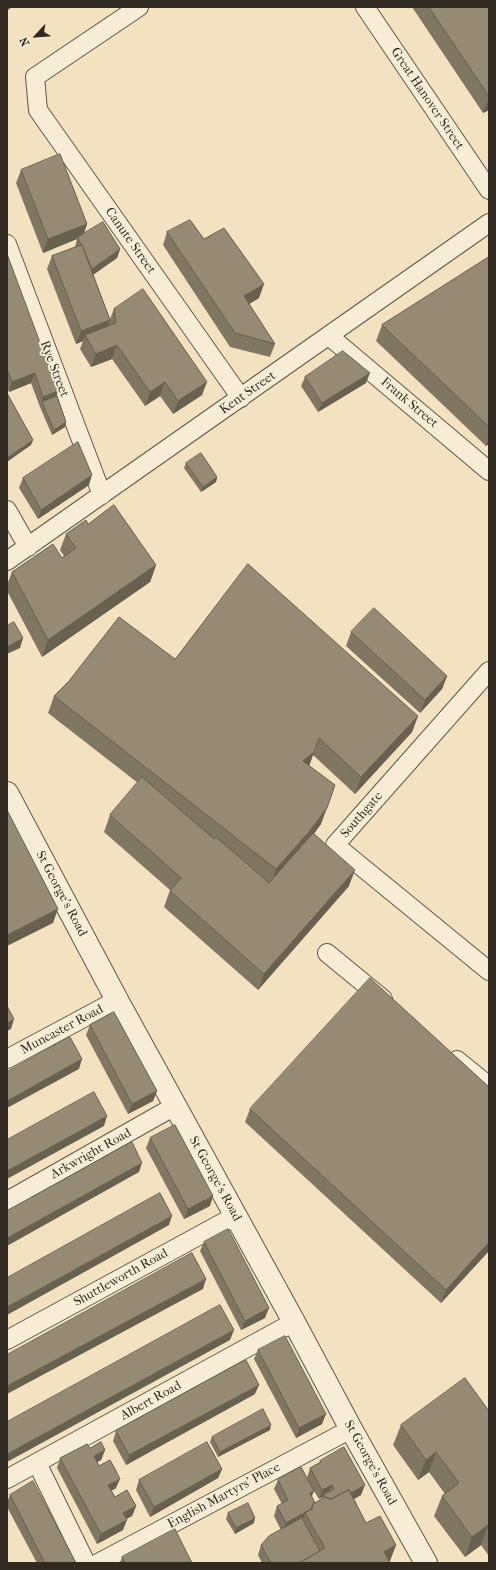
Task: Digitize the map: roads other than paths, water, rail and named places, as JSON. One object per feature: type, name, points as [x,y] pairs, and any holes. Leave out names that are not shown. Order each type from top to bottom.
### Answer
[{"type":"street","name":"Canute Street","points":[[139,7],[35,77],[38,110],[241,398]]},
{"type":"street","name":"Great Hanover Street","points":[[365,7],[489,190]]},
{"type":"street","name":"Kent Street","points":[[7,561],[489,223]]},
{"type":"street","name":"Rye Street","points":[[7,244],[102,495]]},
{"type":"street","name":"Frank Street","points":[[329,336],[489,471]]},
{"type":"street","points":[[7,510],[28,547]]},
{"type":"street","name":"Southgate","points":[[489,671],[335,845],[489,971]]},
{"type":"street","name":"St George's Road","points":[[7,793],[234,1216],[426,1563]]},
{"type":"street","points":[[327,953],[393,1007]]},
{"type":"street","name":"Muncaster Road","points":[[7,1059],[117,1000]]},
{"type":"street","points":[[447,1051],[489,1086]]},
{"type":"street","name":"Arkwright Road","points":[[7,1201],[175,1106]]},
{"type":"street","name":"Shuttleworth Road","points":[[7,1340],[234,1216]]},
{"type":"street","name":"Albert Road","points":[[7,1479],[294,1322]]},
{"type":"street","name":"English Martyrs' Place","points":[[98,1563],[351,1429]]},
{"type":"street","points":[[36,1463],[86,1563]]}]
